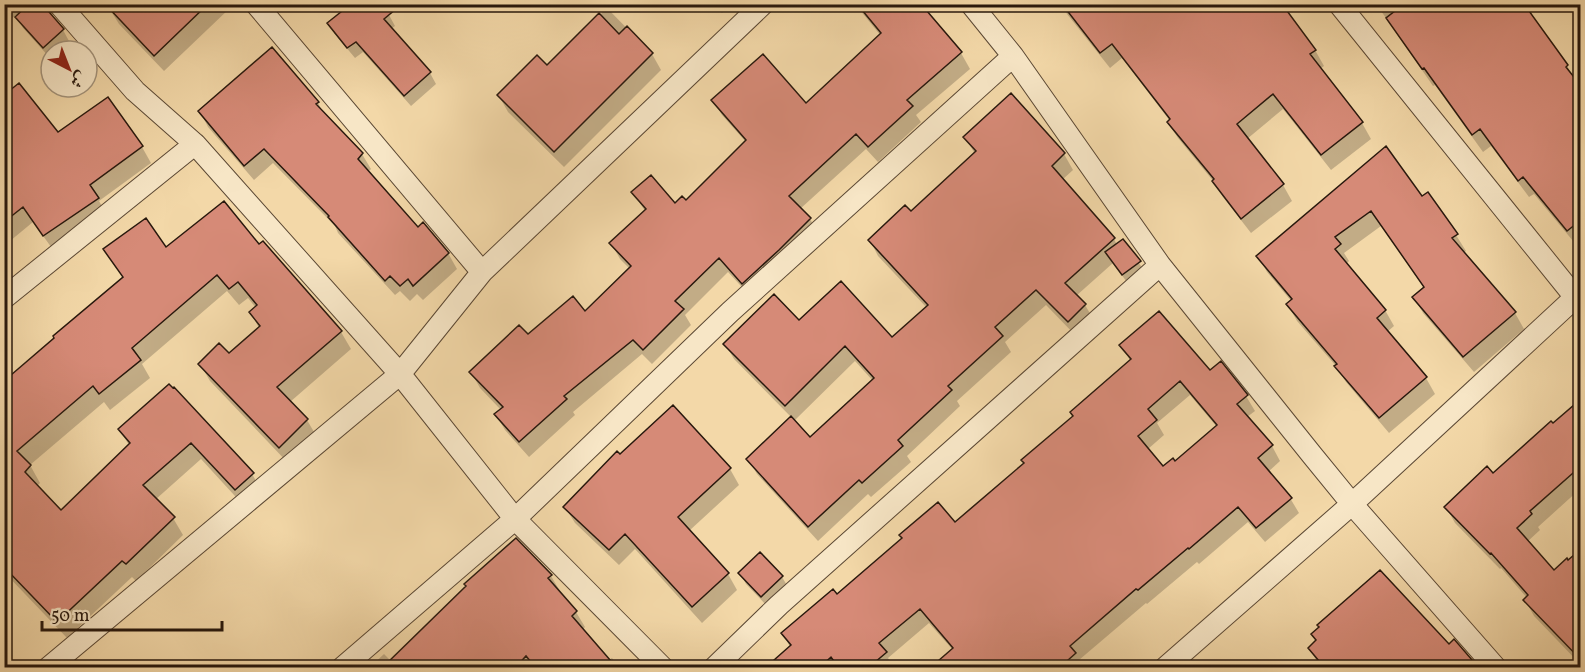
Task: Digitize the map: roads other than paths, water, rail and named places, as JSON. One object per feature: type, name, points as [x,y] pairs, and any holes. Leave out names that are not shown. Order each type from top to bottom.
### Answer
[{"type":"street","points":[[59,4],[135,91],[195,144],[400,374],[515,519],[663,668]]},
{"type":"street","points":[[256,4],[482,272]]},
{"type":"street","points":[[48,668],[400,374],[482,272],[763,4]]},
{"type":"street","points":[[971,4],[1013,56],[1160,265],[1352,504],[1497,668]]},
{"type":"street","points":[[1165,668],[1352,504],[1578,295],[1339,4]]},
{"type":"street","points":[[342,668],[515,519],[730,312],[1013,56]]},
{"type":"street","points":[[4,298],[195,144]]},
{"type":"street","points":[[714,668],[779,606],[1160,265]]}]
